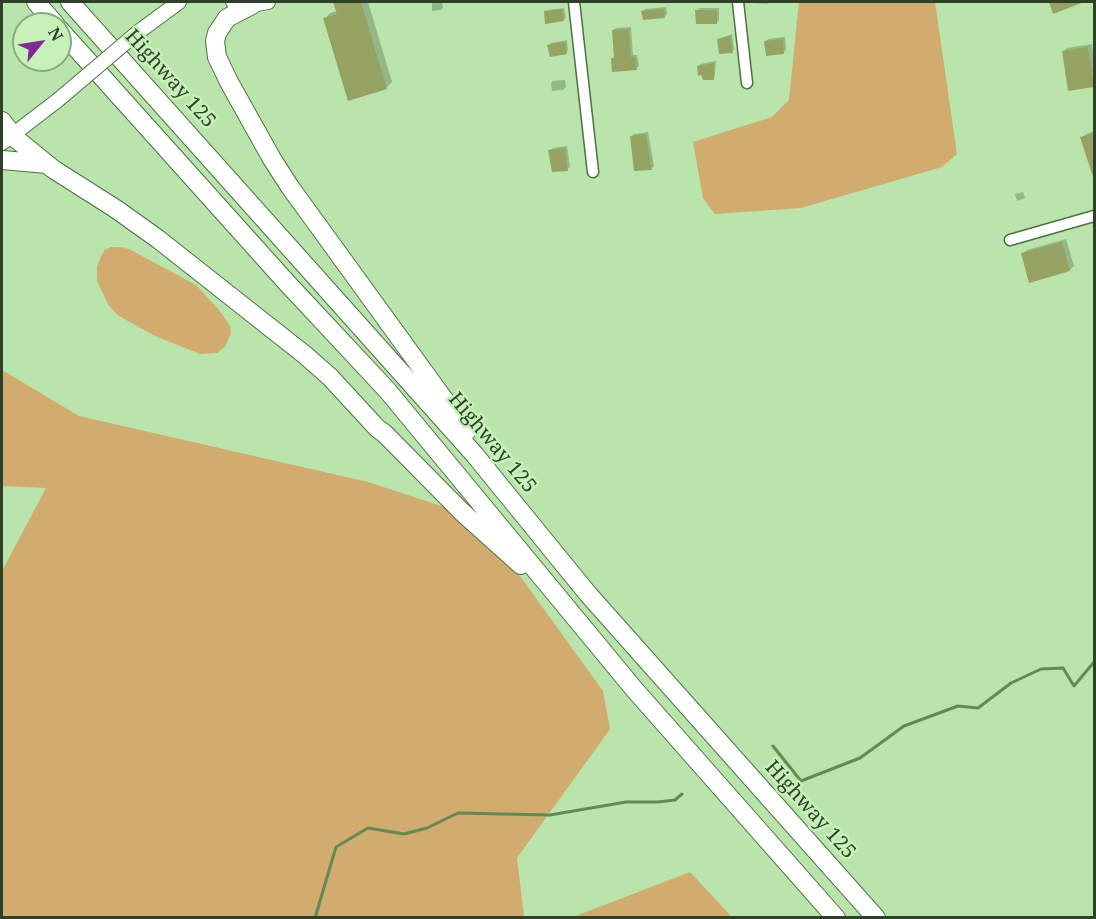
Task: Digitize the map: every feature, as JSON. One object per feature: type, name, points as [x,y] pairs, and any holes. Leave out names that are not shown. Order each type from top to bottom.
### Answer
[{"type":"highway","name":"Highway 125","points":[[70,2],[474,454],[588,594],[876,918]]},
{"type":"highway","points":[[260,3],[232,15],[223,22],[215,41],[221,66],[243,109],[290,187],[588,594]]},
{"type":"highway","points":[[72,43],[287,283],[387,390],[634,688],[836,918]]},
{"type":"highway","points":[[5,133],[47,164],[116,208],[306,355],[462,512],[569,609]]},
{"type":"highway","points":[[2,160],[47,164]]},
{"type":"main road","points":[[137,33],[164,2]]},
{"type":"main road","points":[[5,133],[58,100],[137,33],[179,2]]},
{"type":"main road","points":[[233,2],[260,3]]},
{"type":"street","points":[[574,2],[593,172]]},
{"type":"street","points":[[738,2],[747,83]]},
{"type":"street","points":[[1010,240],[1095,216]]},
{"type":"shaded area","points":[[799,2],[935,2],[957,154],[942,167],[801,208],[715,214],[703,198],[693,142],[772,117],[789,100]]},
{"type":"shaded area","points":[[111,247],[129,249],[196,285],[220,311],[230,326],[231,333],[225,347],[217,353],[200,354],[155,336],[119,316],[109,306],[97,281],[97,267],[101,256]]},
{"type":"shaded area","points":[[2,370],[79,416],[368,482],[478,518],[603,691],[610,729],[517,858],[524,917],[2,917],[2,571],[46,488],[2,486]]},
{"type":"shaded area","points":[[690,872],[732,917],[573,917]]},
{"type":"building","points":[[333,2],[361,2],[387,89],[348,101],[323,18],[337,14]]},
{"type":"building","points":[[1049,2],[1084,2],[1053,14]]},
{"type":"building","points":[[562,9],[564,21],[545,24],[544,11]]},
{"type":"building","points":[[664,9],[665,18],[643,20],[641,11]]},
{"type":"building","points":[[695,10],[717,10],[717,24],[696,24]]},
{"type":"building","points":[[629,29],[631,57],[635,57],[637,70],[612,72],[611,58],[614,58],[612,30]]},
{"type":"building","points":[[730,36],[733,53],[719,54],[717,39]]},
{"type":"building","points":[[783,39],[784,54],[766,56],[764,41]]},
{"type":"building","points":[[565,42],[567,54],[550,57],[547,45]]},
{"type":"building","points":[[1088,47],[1094,87],[1068,91],[1062,51]]},
{"type":"building","points":[[714,63],[714,80],[703,80],[701,75],[698,76],[697,66]]},
{"type":"building","points":[[1095,133],[1095,177],[1093,177],[1080,137]]},
{"type":"building","points":[[646,134],[652,170],[634,171],[630,136]]},
{"type":"building","points":[[565,148],[568,171],[552,172],[548,150]]},
{"type":"building","points":[[1062,242],[1070,271],[1029,283],[1021,253]]},
{"type":"waterway","points":[[773,746],[801,781],[860,758],[904,726],[958,706],[978,708],[1011,683],[1041,669],[1063,668],[1074,686],[1094,662]]},
{"type":"waterway","points":[[315,918],[336,847],[368,828],[404,834],[427,828],[458,813],[550,815],[626,802],[675,800],[682,794]]}]
